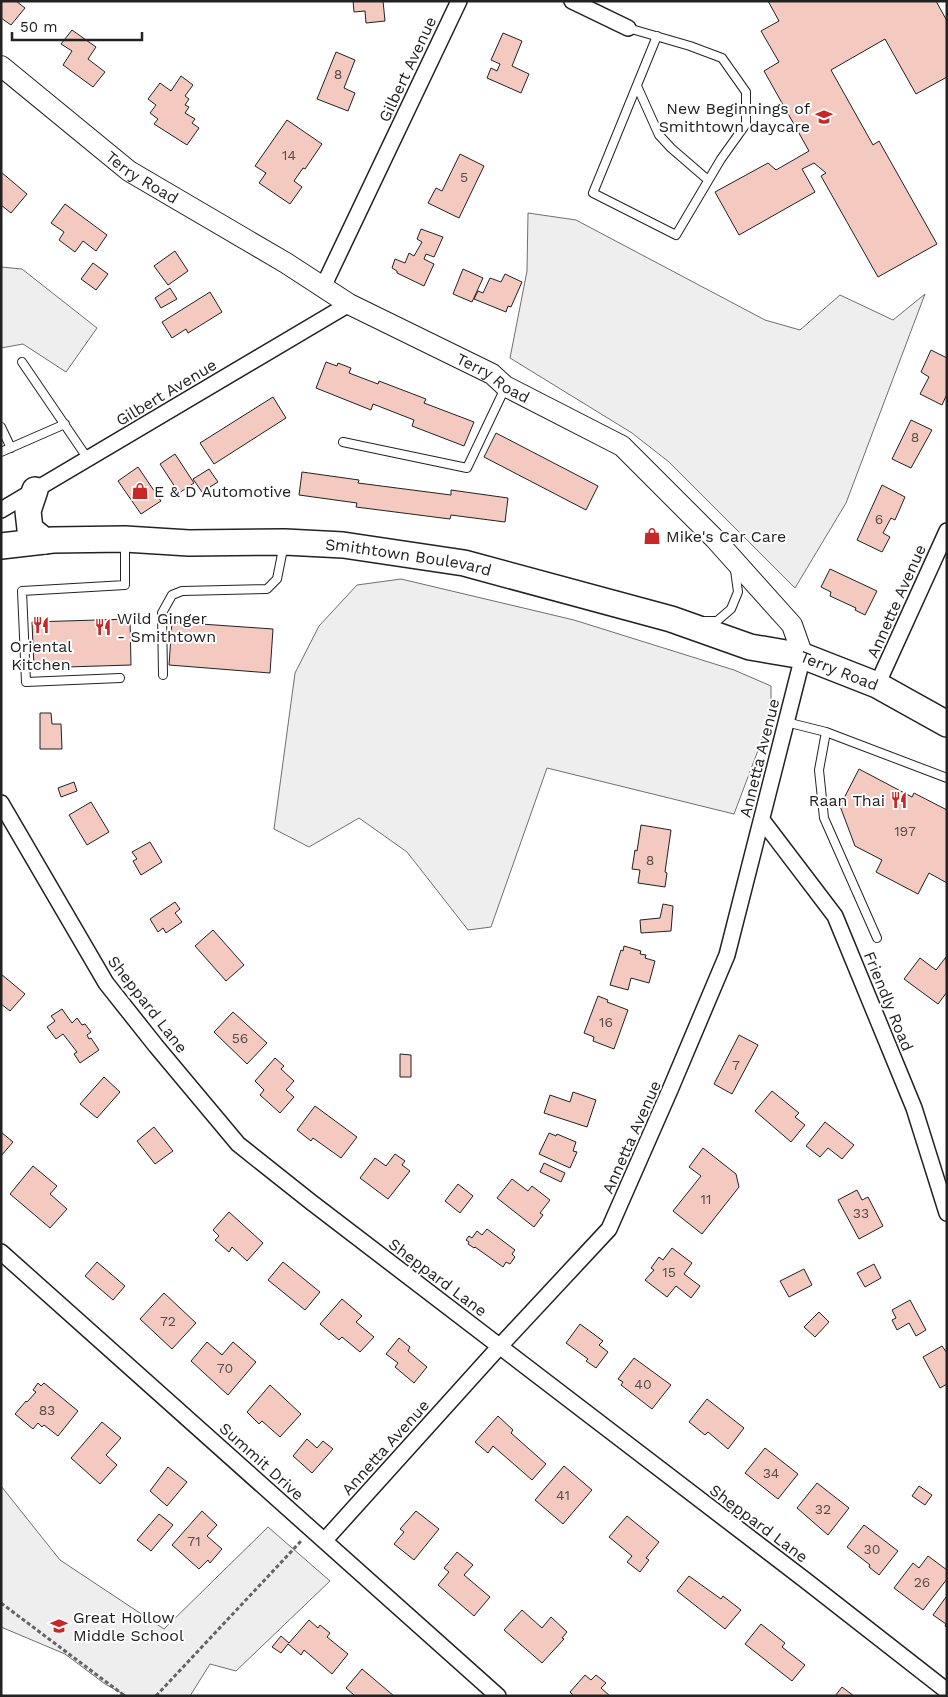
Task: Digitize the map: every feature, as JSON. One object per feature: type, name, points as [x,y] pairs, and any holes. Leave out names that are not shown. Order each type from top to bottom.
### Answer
[{"type":"main road","points":[[35,490],[28,511],[30,529],[46,541]]},
{"type":"main road","name":"Smithtown Boulevard","points":[[1,546],[46,541],[125,539],[189,543],[285,542],[343,545],[464,563],[671,619],[750,647],[802,656]]},
{"type":"main road","name":"Terry Road","points":[[802,656],[877,686],[947,724]]},
{"type":"street","name":"Gilbert Avenue","points":[[323,287],[459,1]]},
{"type":"street","points":[[572,1],[628,28]]},
{"type":"street","name":"Terry Road","points":[[1,66],[129,171],[286,263],[349,304],[492,374],[506,386],[622,446],[715,539],[792,625],[802,656]]},
{"type":"street","name":"Gilbert Avenue","points":[[1,510],[349,304]]},
{"type":"street","name":"Annette Avenue","points":[[877,686],[947,531]]},
{"type":"street","name":"Annetta Avenue","points":[[325,1540],[500,1346],[609,1229],[727,955],[802,656]]},
{"type":"street","name":"Sheppard Lane","points":[[1,803],[106,983],[238,1144],[947,1691]]},
{"type":"street","name":"Friendly Road","points":[[762,820],[835,916],[914,1108],[947,1213]]},
{"type":"street","name":"Summit Drive","points":[[1,1252],[498,1696]]},
{"type":"lane","points":[[628,28],[657,36],[690,46],[722,58],[746,92],[746,124],[721,159],[676,235],[593,193],[657,36]]},
{"type":"lane","points":[[637,86],[659,135],[670,148],[708,180]]},
{"type":"lane","points":[[22,362],[88,459]]},
{"type":"lane","points":[[343,442],[467,468],[506,386]]},
{"type":"lane","points":[[1,452],[65,424]]},
{"type":"lane","points":[[1,427],[11,448]]},
{"type":"lane","points":[[120,678],[26,682],[22,590],[125,586],[125,539]]},
{"type":"lane","points":[[671,619],[717,621],[731,609],[738,592],[736,572],[715,539]]},
{"type":"lane","points":[[164,675],[162,613],[172,595],[182,591],[267,589],[277,579],[285,542]]},
{"type":"lane","points":[[786,722],[826,732],[947,778]]},
{"type":"lane","points":[[826,732],[819,770],[824,818],[877,938]]},
{"type":"path","points":[[156,1696],[312,1529]]},
{"type":"path","points":[[1,1603],[125,1696]]},
{"type":"shaded area","points":[[528,213],[576,220],[765,320],[800,330],[840,295],[893,320],[925,294],[846,503],[795,588],[669,462],[632,433],[510,358],[527,271]]},
{"type":"shaded area","points":[[1,267],[22,269],[97,328],[66,372],[23,344],[1,348]]},
{"type":"shaded area","points":[[401,579],[574,620],[734,670],[771,686],[771,716],[734,814],[547,768],[491,927],[468,930],[407,852],[359,818],[309,847],[274,829],[295,673],[319,626],[357,585]]},
{"type":"shaded area","points":[[1,1486],[60,1560],[164,1629],[268,1527],[330,1581],[236,1671],[210,1664],[190,1696],[127,1696],[105,1684],[65,1654],[1,1627]]},
{"type":"building","points":[[1,1],[16,1],[25,8],[11,25],[1,18]]},
{"type":"building","points":[[353,1],[383,1],[385,21],[366,23],[365,11],[354,12]]},
{"type":"building","name":"New Beginnings of Smithtown daycare","points":[[768,1],[936,1],[947,21],[947,77],[916,94],[885,39],[831,70],[873,145],[879,141],[937,244],[878,277],[821,176],[826,173],[814,163],[802,169],[815,192],[739,235],[715,192],[768,163],[776,170],[809,151],[764,71],[779,62],[761,31],[779,21]]},
{"type":"building","points":[[72,30],[96,47],[88,59],[105,72],[93,87],[63,65],[72,51],[61,44]]},
{"type":"building","points":[[503,33],[522,41],[512,66],[529,74],[521,93],[487,78],[491,68],[497,71],[500,64],[491,60]]},
{"type":"building","points":[[336,52],[355,60],[344,88],[355,93],[348,111],[317,99]]},
{"type":"building","points":[[181,76],[193,85],[185,96],[189,99],[185,105],[189,107],[185,113],[195,119],[192,123],[199,128],[187,145],[154,124],[158,119],[150,113],[156,105],[148,99],[160,83],[171,91]]},
{"type":"building","points":[[287,120],[322,144],[305,169],[303,168],[294,181],[302,187],[290,204],[259,183],[266,173],[255,166]]},
{"type":"building","points":[[460,154],[484,166],[459,218],[428,203],[436,188],[442,191]]},
{"type":"building","points":[[1,172],[27,194],[11,213],[1,205]]},
{"type":"building","points":[[65,204],[107,235],[96,251],[83,241],[75,252],[59,240],[64,232],[51,223]]},
{"type":"building","points":[[421,229],[443,237],[434,257],[426,254],[424,259],[434,264],[424,286],[397,273],[392,268],[395,259],[405,263],[409,253],[414,256],[422,242],[417,239]]},
{"type":"building","points":[[175,251],[188,271],[168,285],[154,266]]},
{"type":"building","points":[[93,263],[108,274],[96,290],[81,279]]},
{"type":"building","points":[[463,269],[483,278],[472,302],[453,294]]},
{"type":"building","points":[[505,274],[522,282],[511,307],[508,306],[506,312],[474,299],[478,291],[483,293],[490,278],[501,282]]},
{"type":"building","points":[[170,288],[177,299],[161,308],[155,298]]},
{"type":"building","points":[[210,292],[222,312],[188,333],[186,329],[172,338],[162,322]]},
{"type":"building","points":[[931,350],[947,358],[947,394],[942,405],[920,394],[929,377],[921,372]]},
{"type":"building","points":[[326,362],[337,366],[338,363],[351,368],[349,373],[378,384],[379,381],[426,399],[424,403],[474,422],[464,446],[412,426],[414,420],[373,404],[371,410],[316,388]]},
{"type":"building","points":[[273,397],[286,418],[214,464],[200,443]]},
{"type":"building","points":[[911,420],[932,430],[911,468],[892,459]]},
{"type":"building","points":[[496,433],[598,486],[586,510],[484,457]]},
{"type":"building","points":[[175,454],[194,483],[179,493],[160,464]]},
{"type":"building","name":"E & D Automotive","points":[[138,467],[161,501],[141,514],[118,481]]},
{"type":"building","points":[[209,469],[218,482],[202,492],[193,479]]},
{"type":"building","points":[[302,472],[359,480],[358,483],[451,495],[451,490],[508,498],[505,522],[451,515],[450,519],[356,507],[357,503],[299,495]]},
{"type":"building","points":[[882,485],[905,497],[895,520],[891,518],[883,533],[890,537],[882,552],[857,540]]},
{"type":"building","points":[[830,569],[877,591],[865,615],[855,610],[856,608],[830,596],[831,592],[821,587]]},
{"type":"building","points":[[130,619],[131,665],[34,668],[32,622]]},
{"type":"building","points":[[172,622],[273,629],[270,673],[169,665]]},
{"type":"building","points":[[40,713],[51,713],[52,724],[61,724],[62,749],[40,749]]},
{"type":"building","points":[[859,769],[912,797],[914,793],[947,810],[947,883],[929,873],[918,894],[876,872],[882,860],[855,846],[840,806]]},
{"type":"building","points":[[74,782],[77,791],[61,797],[58,788]]},
{"type":"building","points":[[91,802],[109,832],[87,845],[69,815]]},
{"type":"building","points":[[641,825],[671,830],[665,872],[667,873],[665,887],[638,883],[640,870],[632,869]]},
{"type":"building","points":[[150,842],[162,862],[141,875],[133,861],[137,859],[132,852]]},
{"type":"building","points":[[175,902],[180,909],[175,913],[182,922],[166,933],[163,928],[158,932],[150,919]]},
{"type":"building","points":[[663,904],[673,906],[671,931],[641,933],[640,920],[660,918]]},
{"type":"building","points":[[213,930],[244,965],[226,981],[195,946]]},
{"type":"building","points":[[624,946],[641,951],[640,954],[646,955],[645,958],[655,961],[649,983],[631,978],[628,990],[610,985]]},
{"type":"building","points":[[946,957],[947,992],[938,1004],[904,979],[920,958],[936,970]]},
{"type":"building","points":[[1,974],[25,994],[10,1011],[1,1004]]},
{"type":"building","points":[[598,996],[608,1000],[607,1002],[628,1010],[614,1049],[593,1041],[594,1037],[584,1033]]},
{"type":"building","points":[[62,1009],[72,1023],[77,1018],[82,1025],[85,1024],[91,1032],[87,1035],[89,1039],[91,1038],[99,1050],[80,1063],[74,1054],[77,1052],[63,1034],[56,1039],[47,1027],[55,1021],[51,1016]]},
{"type":"building","points":[[233,1012],[267,1043],[247,1064],[214,1032]]},
{"type":"building","points":[[739,1035],[758,1045],[732,1094],[714,1084]]},
{"type":"building","points":[[400,1054],[411,1055],[411,1077],[400,1077]]},
{"type":"building","points":[[275,1058],[284,1066],[281,1069],[294,1081],[286,1090],[294,1097],[280,1113],[260,1095],[264,1090],[255,1081]]},
{"type":"building","points":[[104,1077],[120,1092],[97,1118],[80,1104]]},
{"type":"building","points":[[772,1091],[799,1113],[795,1117],[805,1125],[791,1142],[755,1111]]},
{"type":"building","points":[[573,1092],[596,1100],[587,1127],[544,1113],[550,1095],[570,1102]]},
{"type":"building","points":[[315,1106],[357,1137],[341,1158],[313,1138],[311,1141],[297,1130]]},
{"type":"building","points":[[825,1122],[854,1145],[842,1159],[828,1148],[820,1157],[806,1146]]},
{"type":"building","points":[[154,1127],[173,1151],[155,1164],[137,1141]]},
{"type":"building","points":[[1,1132],[13,1142],[1,1156]]},
{"type":"building","points":[[549,1133],[556,1136],[557,1134],[576,1142],[573,1151],[577,1152],[570,1168],[539,1154]]},
{"type":"building","points":[[703,1148],[736,1174],[739,1187],[702,1234],[673,1211],[701,1176],[689,1167]]},
{"type":"building","points":[[395,1154],[405,1161],[402,1165],[410,1171],[388,1199],[360,1178],[375,1158],[386,1166]]},
{"type":"building","points":[[544,1163],[565,1173],[561,1182],[540,1172]]},
{"type":"building","points":[[33,1166],[57,1186],[50,1194],[67,1209],[50,1228],[10,1194]]},
{"type":"building","points":[[512,1179],[528,1191],[532,1186],[550,1200],[540,1213],[543,1215],[534,1227],[497,1198]]},
{"type":"building","points":[[458,1184],[473,1196],[460,1213],[445,1201]]},
{"type":"building","points":[[857,1190],[862,1200],[868,1197],[883,1226],[859,1239],[838,1200]]},
{"type":"building","points":[[229,1212],[263,1243],[247,1261],[232,1247],[229,1252],[215,1240],[219,1236],[213,1230]]},
{"type":"building","points":[[487,1229],[515,1250],[512,1254],[515,1257],[510,1264],[506,1262],[503,1267],[468,1244],[469,1242],[466,1240],[469,1236],[472,1238],[477,1231],[482,1235]]},
{"type":"building","points":[[672,1248],[692,1263],[684,1274],[700,1286],[691,1298],[676,1286],[667,1297],[645,1280],[654,1270],[651,1268],[659,1257],[663,1260]]},
{"type":"building","points":[[97,1262],[125,1286],[113,1300],[85,1276]]},
{"type":"building","points":[[283,1262],[320,1292],[305,1310],[268,1280]]},
{"type":"building","points":[[874,1264],[881,1278],[865,1287],[857,1273]]},
{"type":"building","points":[[804,1269],[812,1285],[789,1297],[780,1281]]},
{"type":"building","points":[[164,1293],[196,1323],[172,1349],[140,1319]]},
{"type":"building","points":[[342,1299],[362,1316],[356,1322],[374,1337],[360,1352],[342,1337],[339,1340],[320,1324]]},
{"type":"building","points":[[910,1300],[926,1330],[916,1336],[909,1323],[897,1330],[892,1320],[896,1318],[892,1310]]},
{"type":"building","points":[[819,1312],[829,1322],[815,1337],[804,1327]]},
{"type":"building","points":[[580,1324],[603,1341],[599,1345],[608,1352],[596,1368],[586,1361],[588,1359],[566,1343]]},
{"type":"building","points":[[399,1338],[410,1347],[408,1351],[427,1367],[414,1383],[395,1367],[398,1363],[386,1354]]},
{"type":"building","points":[[207,1342],[222,1355],[233,1342],[256,1362],[228,1395],[191,1361]]},
{"type":"building","points":[[942,1346],[947,1353],[947,1384],[940,1388],[923,1357]]},
{"type":"building","points":[[634,1358],[671,1385],[652,1409],[621,1385],[623,1382],[618,1379]]},
{"type":"building","points":[[38,1383],[41,1386],[44,1383],[78,1411],[58,1436],[44,1425],[42,1427],[38,1423],[33,1429],[15,1414],[36,1392],[33,1390]]},
{"type":"building","points":[[270,1385],[301,1414],[280,1437],[262,1421],[259,1424],[247,1412]]},
{"type":"building","points":[[707,1399],[744,1428],[728,1449],[708,1432],[705,1435],[689,1422]]},
{"type":"building","points":[[498,1416],[513,1430],[511,1433],[546,1464],[532,1480],[493,1446],[488,1453],[475,1442]]},
{"type":"building","points":[[102,1422],[121,1438],[106,1455],[117,1465],[100,1484],[71,1458]]},
{"type":"building","points":[[307,1439],[317,1448],[323,1441],[333,1449],[312,1473],[293,1456]]},
{"type":"building","points":[[765,1448],[798,1474],[778,1499],[745,1473]]},
{"type":"building","points":[[564,1466],[592,1490],[563,1524],[535,1500]]},
{"type":"building","points":[[168,1467],[187,1482],[167,1506],[150,1491]]},
{"type":"building","points":[[817,1483],[849,1508],[828,1535],[797,1508]]},
{"type":"building","points":[[919,1486],[932,1495],[925,1505],[912,1496]]},
{"type":"building","points":[[202,1511],[217,1525],[207,1536],[222,1549],[210,1563],[208,1560],[199,1569],[172,1545]]},
{"type":"building","points":[[416,1511],[439,1529],[414,1560],[394,1544],[404,1532],[400,1529]]},
{"type":"building","points":[[159,1514],[173,1525],[151,1551],[137,1540]]},
{"type":"building","points":[[627,1516],[659,1542],[646,1558],[649,1560],[640,1572],[627,1562],[632,1556],[609,1537]]},
{"type":"building","points":[[864,1525],[898,1551],[879,1575],[869,1567],[870,1565],[847,1547]]},
{"type":"building","points":[[457,1552],[473,1565],[464,1575],[490,1597],[474,1616],[438,1585],[449,1572],[444,1568]]},
{"type":"building","points":[[928,1556],[947,1570],[947,1579],[923,1610],[894,1588],[913,1563],[919,1568]]},
{"type":"building","points":[[689,1576],[721,1599],[723,1596],[741,1610],[725,1629],[677,1591]]},
{"type":"building","points":[[946,1597],[947,1628],[946,1624],[933,1615]]},
{"type":"building","points":[[522,1610],[542,1628],[551,1617],[567,1632],[562,1638],[564,1639],[542,1663],[504,1630]]},
{"type":"building","points":[[309,1620],[318,1628],[320,1625],[330,1633],[327,1637],[348,1654],[332,1674],[304,1650],[301,1655],[288,1644],[281,1653],[272,1647],[281,1636],[289,1643]]},
{"type":"building","points":[[761,1624],[785,1643],[782,1647],[805,1665],[792,1681],[745,1644]]},
{"type":"building","points":[[362,1669],[394,1696],[355,1696],[346,1688]]},
{"type":"building","points":[[585,1675],[591,1680],[596,1675],[606,1683],[601,1688],[610,1696],[574,1696],[570,1692]]},
{"type":"building","points":[[842,1687],[854,1696],[835,1696]]},
{"type":"place","name":"New Beginnings of Smithtown daycare","points":[[824,117]]},
{"type":"place","name":"E & D Automotive","points":[[140,491]]},
{"type":"place","name":"Mike's Car Care","points":[[652,536]]},
{"type":"place","name":"Oriental Kitchen","points":[[41,625]]},
{"type":"place","name":"Wild Ginger - Smithtown","points":[[103,627]]},
{"type":"place","name":"Raan Thai","points":[[899,800]]},
{"type":"place","name":"Great Hollow Middle School","points":[[59,1626]]}]
